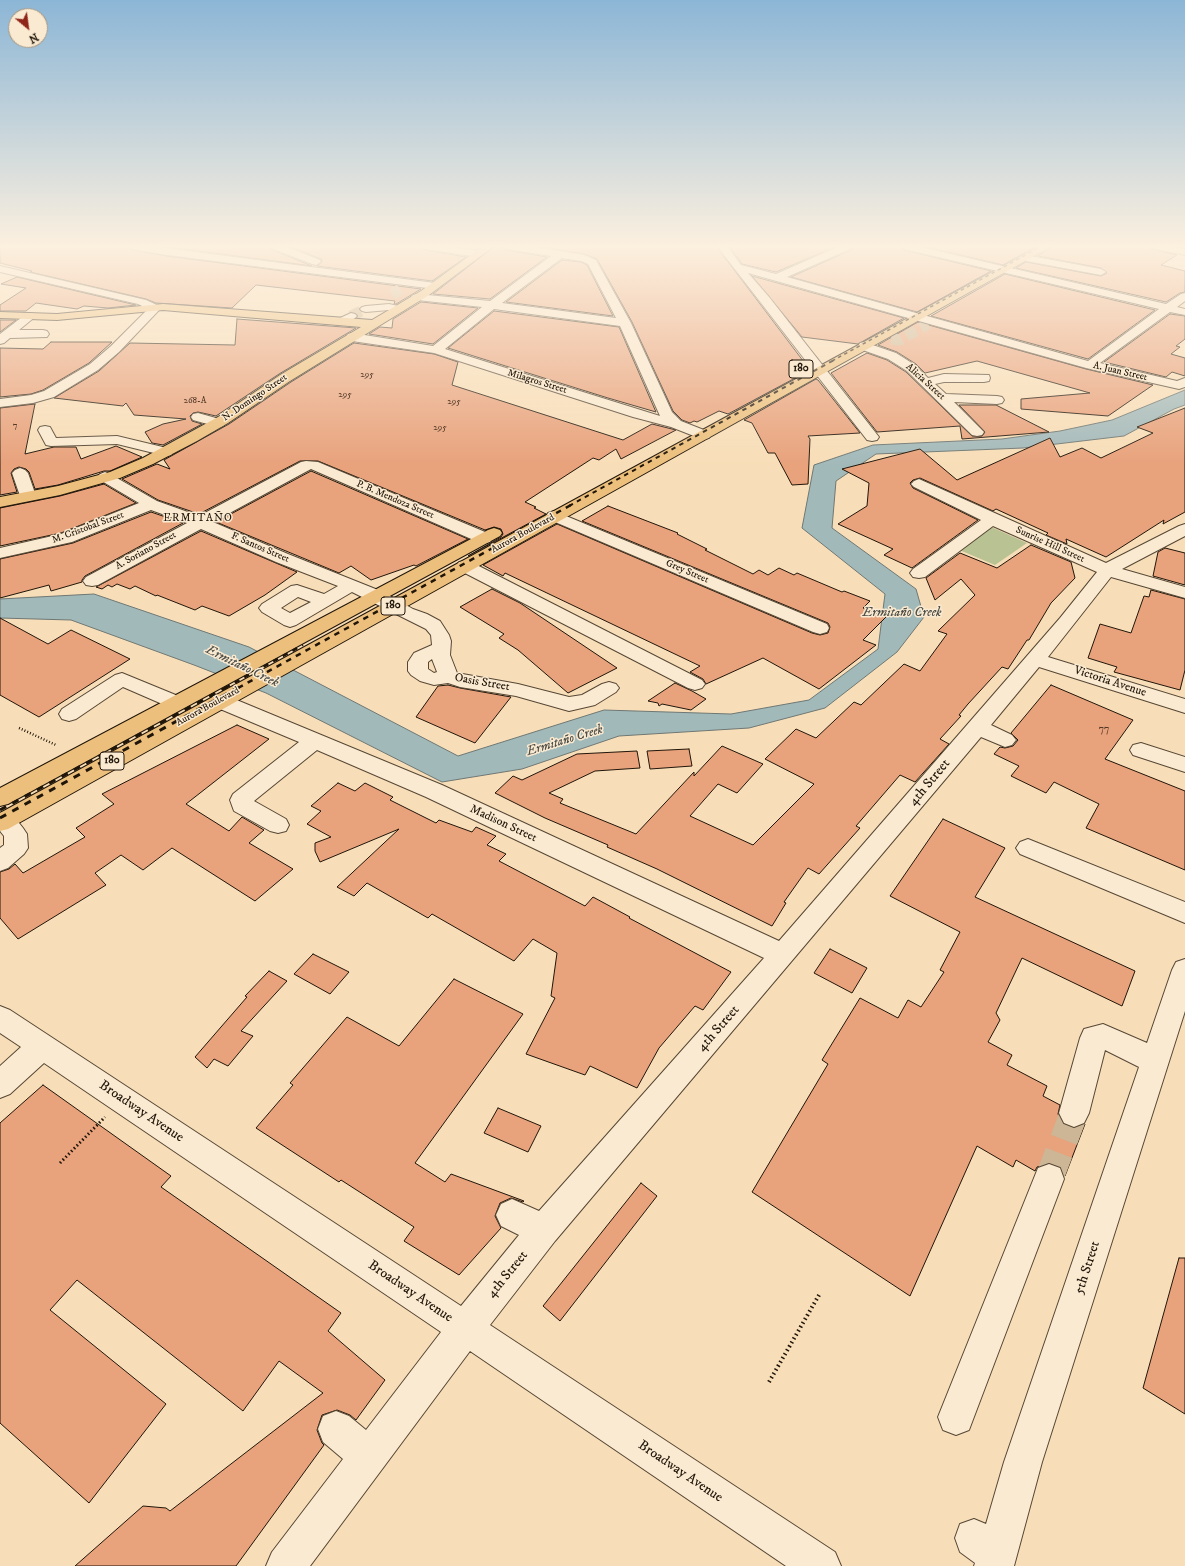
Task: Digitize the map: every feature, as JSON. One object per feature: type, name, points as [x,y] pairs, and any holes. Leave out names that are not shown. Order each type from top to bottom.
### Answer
[{"type":"main road","points":[[352,319],[373,324]]},
{"type":"main road","name":"N. Domingo Street","points":[[0,502],[105,477],[133,468],[166,452],[220,417],[381,319]]},
{"type":"main road","name":"Aurora Boulevard","points":[[1,814],[220,701],[394,606],[465,566],[551,508],[609,475],[703,428],[816,367],[894,319]]},
{"type":"main road","name":"Aurora Boulevard","points":[[736,403],[864,346],[886,338],[913,319]]},
{"type":"main road","name":"Aurora Boulevard","points":[[573,490],[609,475]]},
{"type":"main road","name":"Aurora Boulevard","points":[[1,814],[78,756],[504,527]]},
{"type":"street","points":[[3,338],[26,319]]},
{"type":"street","points":[[0,403],[33,399],[49,394],[94,367],[106,358],[144,319]]},
{"type":"street","points":[[436,350],[474,319]]},
{"type":"street","points":[[596,319],[625,323]]},
{"type":"street","points":[[623,319],[666,414],[679,430]]},
{"type":"street","points":[[780,319],[872,437]]},
{"type":"street","name":"A. Juan Street","points":[[921,319],[930,323],[1090,365],[1182,383]]},
{"type":"street","points":[[1090,365],[1153,319]]},
{"type":"street","points":[[3,338],[43,334]]},
{"type":"street","name":"Milagros Street","points":[[352,337],[436,350],[638,414],[679,430],[703,428]]},
{"type":"street","points":[[3,338],[32,341]]},
{"type":"street","name":"Alicia Street","points":[[864,346],[892,356],[911,368],[949,398],[977,432]]},
{"type":"street","points":[[927,382],[944,378],[984,378]]},
{"type":"street","points":[[944,378],[949,398],[997,400]]},
{"type":"street","name":"Milagros Street","points":[[638,414],[666,414]]},
{"type":"street","points":[[198,417],[220,417]]},
{"type":"street","points":[[45,430],[51,442],[117,440],[166,452]]},
{"type":"street","name":"A. Soriano Street","points":[[92,581],[306,465]]},
{"type":"street","name":"P. B. Mendoza Street","points":[[306,465],[313,465],[484,538]]},
{"type":"street","points":[[20,473],[28,496]]},
{"type":"street","name":"F. Santos Street","points":[[105,477],[151,504],[199,522],[282,558],[351,585],[377,596],[394,606]]},
{"type":"street","name":"Sunrise Hill Street","points":[[919,484],[992,519],[1107,570],[1185,593]]},
{"type":"street","name":"M. Cristobal Street","points":[[0,553],[66,538],[151,504]]},
{"type":"street","name":"Grey Street","points":[[551,508],[820,628]]},
{"type":"street","points":[[919,573],[992,519]]},
{"type":"street","name":"4th Street","points":[[286,1566],[465,1329],[544,1230],[783,955],[978,727],[1067,622],[1107,570],[1185,528]]},
{"type":"street","points":[[465,566],[695,684]]},
{"type":"street","points":[[325,601],[351,585]]},
{"type":"street","name":"Oasis Street","points":[[394,606],[421,618],[433,625],[437,630],[442,640],[440,655],[449,677],[460,681],[518,690],[569,704],[588,700],[609,688]]},
{"type":"street","points":[[440,650],[432,651],[421,658],[418,662],[418,671],[427,677],[434,679],[449,677]]},
{"type":"street","name":"Victoria Avenue","points":[[1035,659],[1185,706]]},
{"type":"street","points":[[69,714],[112,687],[150,705],[168,707]]},
{"type":"street","name":"Madison Street","points":[[220,701],[434,791],[783,955]]},
{"type":"street","points":[[978,727],[1006,740]]},
{"type":"street","points":[[278,825],[242,805],[241,800],[314,741]]},
{"type":"street","points":[[1140,750],[1185,764]]},
{"type":"street","points":[[0,862],[16,848],[15,834],[1,814]]},
{"type":"street","points":[[1028,848],[1185,913]]},
{"type":"street","name":"5th Street","points":[[988,1553],[1023,1462],[1185,970]]},
{"type":"street","name":"Broadway Avenue","points":[[0,1018],[821,1566]]},
{"type":"street","points":[[1074,1113],[1094,1038],[1103,1036],[1156,1061]]},
{"type":"street","points":[[0,1085],[42,1046]]},
{"type":"street","points":[[956,1417],[1049,1179]]},
{"type":"street","points":[[512,1215],[544,1230]]},
{"type":"street","points":[[336,1429],[368,1456]]},
{"type":"path","points":[[19,728],[78,756]]},
{"type":"path","points":[[60,1164],[98,1124]]},
{"type":"path","points":[[769,1382],[819,1295]]},
{"type":"green space","points":[[989,526],[1027,543],[995,565],[957,549]]},
{"type":"water","name":"Ermitaño Creek","points":[[1185,390],[1185,405],[1174,409],[1124,436],[1023,448],[876,454],[836,481],[832,528],[916,589],[924,617],[897,652],[825,708],[749,728],[619,736],[522,769],[442,782],[266,693],[194,665],[71,620],[0,618],[0,599],[94,594],[249,647],[458,756],[604,710],[731,714],[809,700],[878,649],[885,594],[802,528],[814,465],[873,445],[1002,439],[1060,431],[1112,420]]},
{"type":"pier","points":[[266,654],[285,664],[250,689],[222,678]]},
{"type":"building","points":[[237,319],[356,328],[279,374],[216,416],[198,412],[193,413],[190,416],[192,421],[202,424],[163,445],[152,443],[145,432],[163,424],[186,419],[134,415],[126,403],[123,406],[54,398],[99,371],[130,343],[235,345]]},
{"type":"building","points":[[393,319],[464,319],[433,344],[369,334],[380,327],[392,328]]},
{"type":"building","points":[[484,319],[557,319],[619,327],[656,412],[608,398],[448,348]]},
{"type":"building","points":[[630,319],[771,319],[810,370],[728,414],[719,411],[697,422],[694,421],[690,423],[682,420],[673,411]]},
{"type":"building","points":[[787,319],[902,319],[858,344],[802,337]]},
{"type":"building","points":[[942,319],[1143,319],[1088,359]]},
{"type":"building","points":[[1163,319],[1185,319],[1185,339],[1176,346],[1180,347],[1171,354],[1185,358],[1185,376],[1172,372],[1166,377],[1104,362]]},
{"type":"building","points":[[0,320],[16,320],[0,332]]},
{"type":"building","points":[[918,322],[1086,369],[1153,385],[1108,416],[1021,409],[1021,399],[1090,393],[977,361],[925,373],[916,364],[897,352],[878,345]]},
{"type":"building","points":[[51,342],[112,342],[89,363],[43,390],[31,394],[0,397],[0,348],[43,349]]},
{"type":"building","points":[[354,343],[434,354],[458,362],[452,385],[623,440],[652,424],[676,430],[621,459],[616,449],[599,460],[593,458],[525,502],[546,514],[468,556],[501,537],[503,534],[501,529],[494,527],[485,530],[318,461],[300,461],[199,514],[158,500],[122,479],[157,464],[170,469],[164,460],[229,424],[291,382]]},
{"type":"building","points":[[867,353],[887,360],[906,372],[972,436],[982,436],[985,432],[959,405],[996,405],[1049,432],[962,439],[960,426],[877,432],[831,373]]},
{"type":"building","points":[[816,379],[860,433],[808,436],[810,439],[808,484],[792,485],[775,453],[768,453],[752,423],[744,420]]},
{"type":"building","points":[[35,404],[25,454],[54,447],[76,447],[81,459],[116,446],[142,457],[110,471],[104,471],[58,485],[35,489],[29,472],[26,469],[19,467],[14,469],[11,473],[17,492],[0,495],[0,408]]},
{"type":"building","points":[[1185,408],[1185,512],[1163,524],[1164,520],[1106,557],[1066,539],[1067,544],[1046,535],[1048,533],[996,509],[993,511],[920,478],[913,480],[910,483],[913,488],[978,520],[912,568],[884,555],[893,549],[838,524],[867,506],[869,483],[842,469],[920,449],[957,480],[1050,438],[1060,457],[1082,448],[1101,458],[1153,433],[1137,427]]},
{"type":"building","points":[[311,471],[468,539],[416,566],[414,565],[371,580],[351,566],[339,573],[216,522]]},
{"type":"building","points":[[104,484],[136,503],[61,533],[0,546],[0,508],[60,496]]},
{"type":"building","points":[[608,506],[678,533],[677,534],[707,549],[705,550],[753,574],[759,570],[768,575],[779,568],[794,575],[797,573],[842,592],[844,591],[870,601],[863,608],[886,617],[863,640],[876,645],[819,689],[763,658],[706,684],[703,679],[690,672],[700,666],[505,573],[503,576],[483,565],[557,524],[812,633],[820,635],[828,633],[830,627],[828,623],[582,521]]},
{"type":"building","points":[[151,512],[183,523],[85,576],[82,582],[51,591],[49,585],[0,598],[0,559],[73,543]]},
{"type":"building","points":[[201,531],[297,572],[265,595],[229,616],[202,606],[195,610],[157,595],[156,596],[135,586],[130,589],[117,584],[112,587],[108,585],[102,589],[96,587]]},
{"type":"building","points":[[1031,545],[1071,562],[1075,578],[1051,603],[1029,640],[1027,640],[1008,669],[1002,667],[968,704],[959,715],[961,716],[940,739],[949,744],[915,782],[900,775],[856,826],[860,828],[819,874],[808,868],[784,902],[786,903],[772,926],[657,869],[607,847],[608,845],[545,818],[495,793],[513,776],[522,780],[577,754],[637,751],[640,768],[595,771],[549,793],[563,799],[560,803],[636,834],[694,772],[694,776],[722,746],[763,764],[737,793],[718,784],[690,816],[753,845],[814,784],[765,759],[796,729],[816,738],[854,702],[861,705],[904,664],[920,671],[947,634],[938,631],[975,595],[961,579],[935,600],[926,578],[960,553],[997,568]]},
{"type":"building","points":[[1165,548],[1185,553],[1185,585],[1153,576],[1158,552]]},
{"type":"building","points":[[492,589],[520,603],[617,668],[568,693],[518,650],[499,638],[504,634],[460,607]]},
{"type":"building","points":[[1151,590],[1185,599],[1185,670],[1180,690],[1114,672],[1117,667],[1088,658],[1100,624],[1131,633],[1144,596],[1149,597]]},
{"type":"building","points":[[0,618],[48,644],[71,630],[130,659],[39,717],[0,695]]},
{"type":"building","points":[[675,683],[706,699],[691,710],[662,704],[659,706],[658,703],[648,701]]},
{"type":"building","points":[[448,685],[511,697],[475,743],[416,717],[438,686]]},
{"type":"building","points":[[1051,685],[1133,720],[1105,759],[1185,791],[1185,870],[1086,828],[1099,804],[1054,782],[1046,793],[1011,776],[1019,766],[994,754],[1000,747],[1005,748],[1013,746],[1018,740],[1011,733]]},
{"type":"building","points":[[237,725],[269,739],[186,804],[229,831],[242,817],[264,830],[249,843],[293,869],[255,901],[172,848],[143,870],[121,855],[95,873],[106,885],[18,939],[0,918],[0,872],[9,869],[15,864],[23,873],[85,837],[76,828],[114,804],[102,794]]},
{"type":"building","points":[[689,749],[692,766],[650,769],[647,751]]},
{"type":"building","points":[[338,783],[355,791],[365,783],[393,797],[390,800],[436,823],[439,820],[472,832],[476,827],[496,836],[487,845],[506,854],[499,861],[585,906],[593,897],[630,917],[629,918],[731,972],[703,1010],[695,1006],[659,1048],[637,1088],[590,1066],[585,1075],[526,1054],[555,998],[551,996],[557,953],[533,939],[514,961],[432,914],[428,918],[367,883],[354,896],[337,887],[399,829],[320,862],[315,851],[315,843],[331,837],[307,824],[321,811],[311,806]]},
{"type":"building","points":[[943,819],[1005,848],[975,897],[1135,971],[1122,1006],[1022,958],[996,1013],[1000,1020],[988,1042],[1012,1055],[1007,1065],[1047,1086],[1043,1096],[1060,1105],[1058,1114],[1063,1124],[1075,1128],[1085,1124],[1065,1176],[1061,1167],[1050,1163],[1037,1167],[1035,1171],[1016,1160],[1013,1167],[977,1146],[910,1296],[752,1192],[828,1064],[822,1060],[860,998],[898,1018],[908,1000],[921,1007],[944,972],[940,970],[960,932],[890,896]]},
{"type":"building","points":[[830,949],[867,968],[852,993],[814,973]]},
{"type":"building","points":[[313,954],[349,972],[330,994],[294,974]]},
{"type":"building","points":[[269,971],[287,981],[241,1031],[253,1036],[228,1066],[214,1059],[207,1068],[195,1057],[247,997],[245,996]]},
{"type":"building","points":[[454,979],[523,1014],[415,1163],[445,1182],[451,1174],[524,1201],[511,1198],[500,1203],[495,1216],[501,1228],[459,1275],[404,1241],[414,1227],[341,1180],[339,1182],[256,1128],[293,1085],[290,1083],[347,1017],[399,1046]]},
{"type":"building","points":[[43,1085],[171,1176],[161,1187],[341,1313],[328,1331],[385,1380],[356,1420],[350,1415],[337,1410],[322,1415],[317,1430],[324,1445],[236,1566],[75,1566],[143,1506],[166,1508],[170,1511],[323,1393],[279,1361],[243,1411],[77,1280],[50,1310],[166,1404],[89,1503],[0,1423],[0,1123]]},
{"type":"building","points":[[498,1108],[541,1126],[528,1152],[484,1133]]},
{"type":"building","points":[[641,1183],[657,1196],[560,1321],[543,1306]]},
{"type":"building","points":[[1179,1258],[1185,1258],[1185,1414],[1143,1388]]},
{"type":"tunnel","points":[[891,339],[900,340],[928,324]]},
{"type":"tunnel","points":[[1049,1179],[1074,1113]]},
{"type":"railway","points":[[832,361],[909,319]]},
{"type":"railway","points":[[569,506],[834,360]]},
{"type":"railway","points":[[238,688],[571,505]]},
{"type":"railway","points":[[225,688],[303,645]]},
{"type":"railway","points":[[0,810],[227,687]]},
{"type":"railway","points":[[0,818],[239,687]]},
{"type":"district","name":"ERMITAÑO","points":[[198,519]]}]
